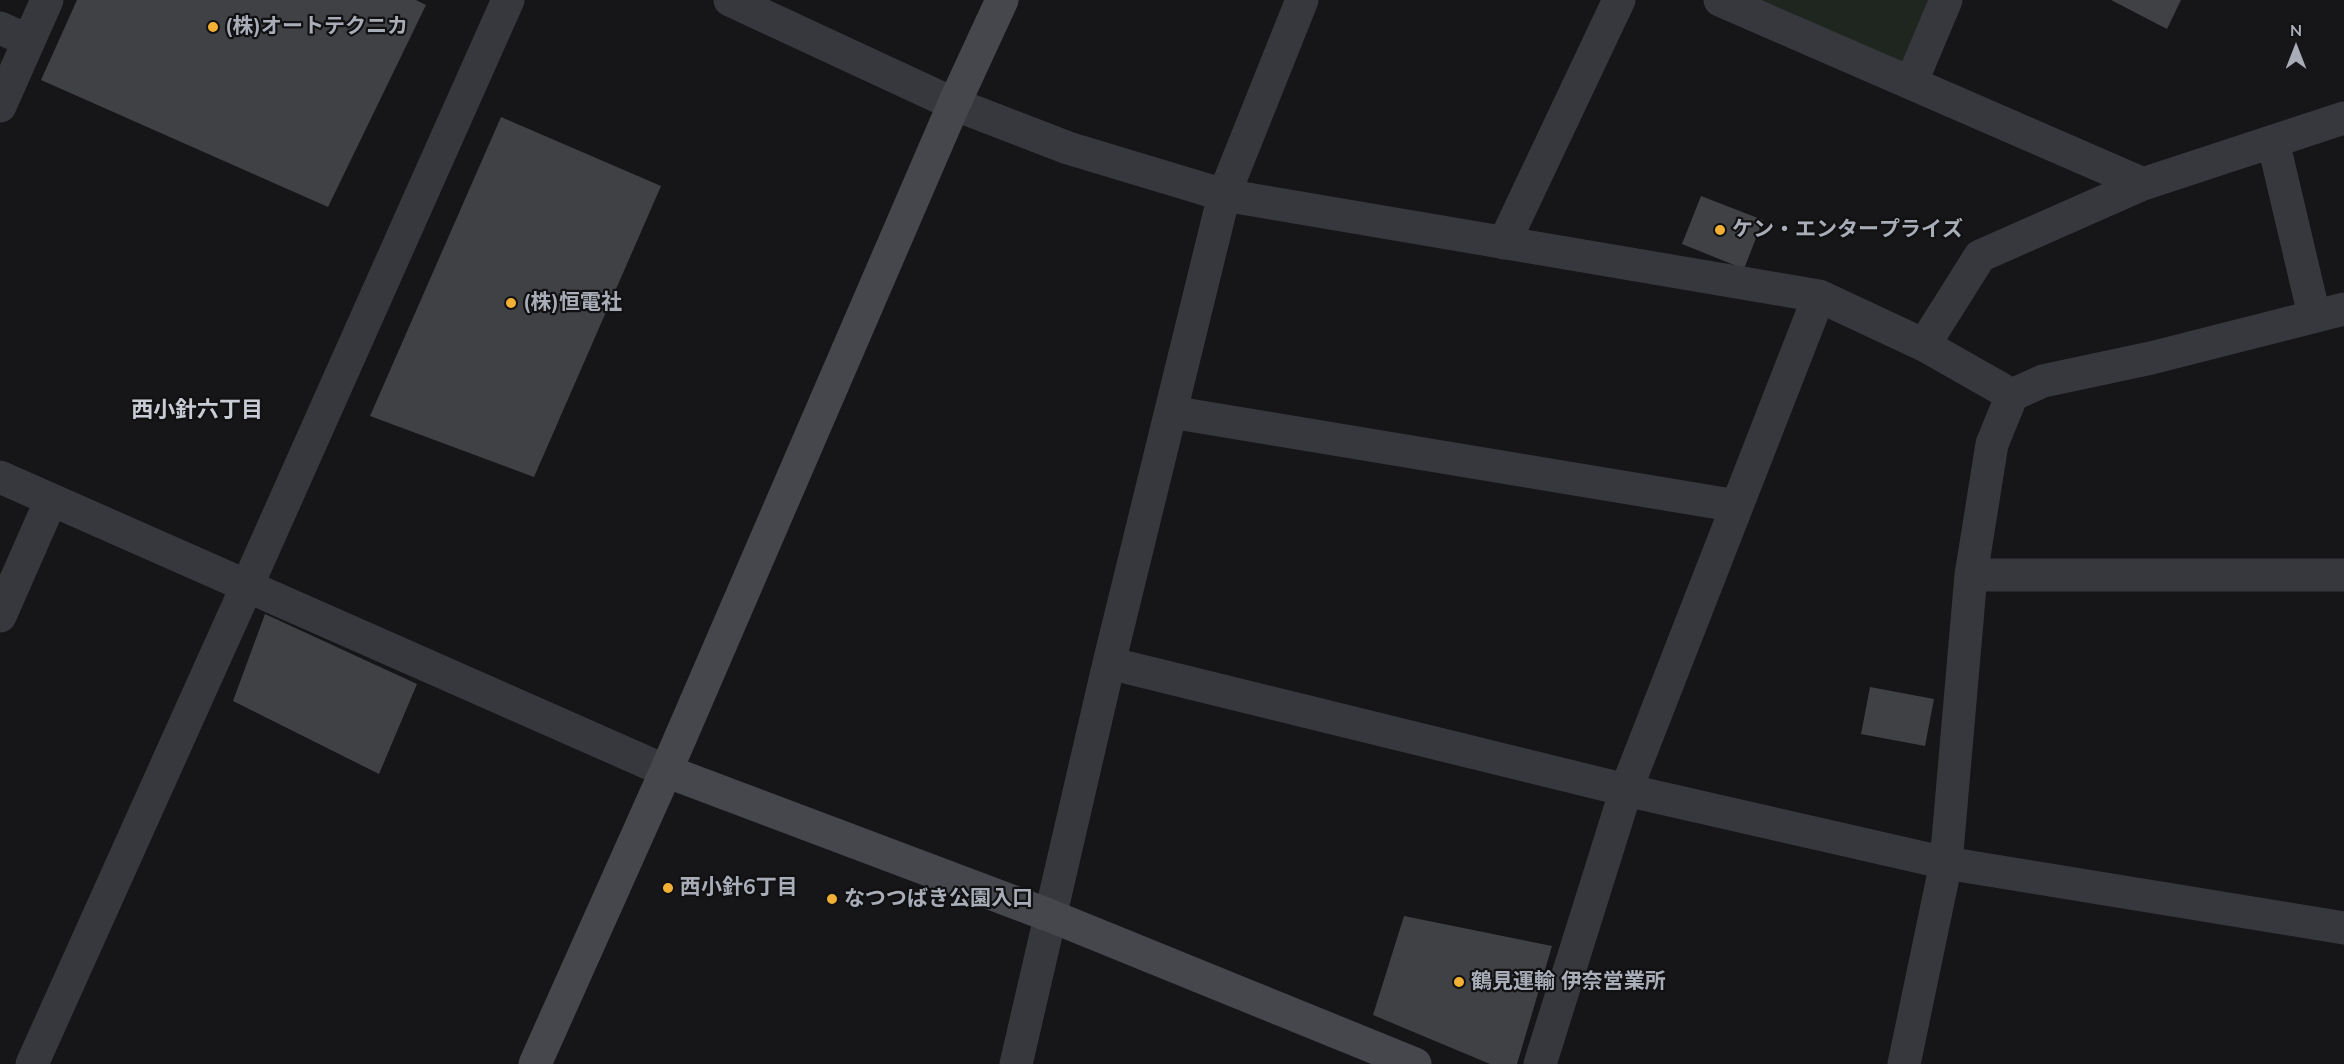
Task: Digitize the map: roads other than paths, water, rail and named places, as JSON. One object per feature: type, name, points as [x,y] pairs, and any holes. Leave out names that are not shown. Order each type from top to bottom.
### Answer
[{"type":"street","points":[[0,106],[15,35],[47,0]]},
{"type":"street","points":[[32,1064],[508,0]]},
{"type":"street","points":[[730,0],[954,104],[1068,148],[1224,195],[1819,296],[1924,345],[2012,395]]},
{"type":"street","points":[[535,1064],[666,771],[954,104],[1002,0]]},
{"type":"street","points":[[1017,1064],[1109,663],[1224,195],[1302,0]]},
{"type":"street","points":[[1504,243],[1618,0]]},
{"type":"street","points":[[1720,0],[2144,184]]},
{"type":"street","points":[[1911,83],[1946,0]]},
{"type":"street","points":[[1924,345],[1980,256],[2144,184],[2344,118]]},
{"type":"street","points":[[1905,1064],[1946,863],[1971,575],[1992,444],[2012,395],[2043,381],[2151,358],[2329,312],[2273,141]]},
{"type":"street","points":[[1540,1064],[1626,790],[1819,296]]},
{"type":"street","points":[[1171,412],[1737,506]]},
{"type":"street","points":[[0,477],[666,771],[1050,916],[1415,1064]]},
{"type":"street","points":[[0,616],[51,500]]},
{"type":"street","points":[[1971,575],[2344,575]]},
{"type":"street","points":[[1109,663],[1626,790],[1946,863],[2344,928]]},
{"type":"place","name":"(株)オートテクニカ","points":[[213,27]]},
{"type":"place","name":"ケン・エンタープライズ","points":[[1720,230]]},
{"type":"place","name":"(株)恒電社","points":[[511,303]]},
{"type":"place","name":"西小針6丁目","points":[[668,888]]},
{"type":"place","name":"なつつばき公園入口","points":[[832,899]]},
{"type":"place","name":"鶴見運輸 伊奈営業所","points":[[1459,982]]},
{"type":"district","name":"西小針六丁目","points":[[197,410]]}]
